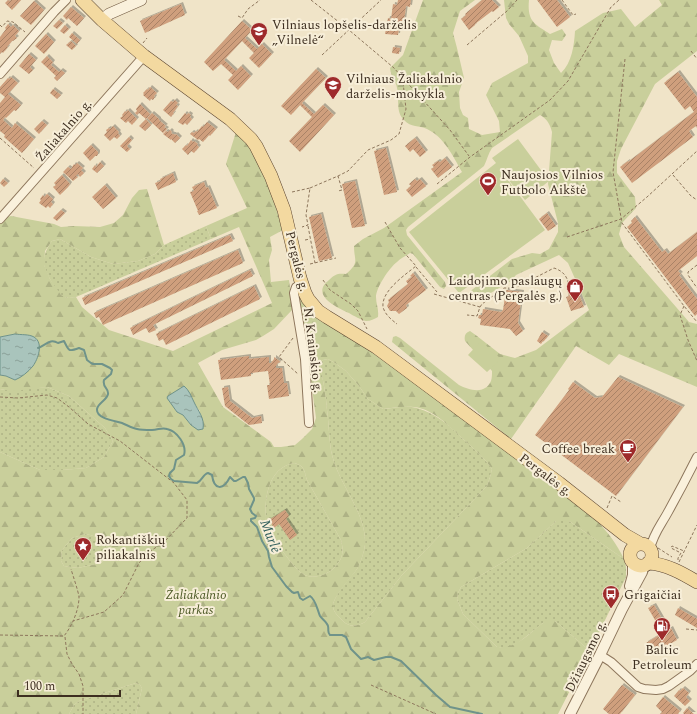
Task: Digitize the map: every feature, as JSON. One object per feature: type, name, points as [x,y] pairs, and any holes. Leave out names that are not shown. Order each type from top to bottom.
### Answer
[{"type":"main road","name":"Pergalės g.","points":[[82,0],[102,20],[230,119],[246,133],[256,146],[271,176],[284,210],[302,285],[308,299],[318,311],[388,355],[559,483],[645,551],[656,564],[662,566],[681,567],[697,582]]},
{"type":"main road","points":[[102,20],[109,14],[141,0]]},
{"type":"street","points":[[0,74],[66,0]]},
{"type":"street","name":"Žaliakalnio g.","points":[[0,219],[143,51]]},
{"type":"street","name":"N. Krainskio g.","points":[[302,285],[296,287],[294,293],[304,359],[309,423]]},
{"type":"street","points":[[645,551],[697,457]]},
{"type":"street","name":"Džiaugsmo g.","points":[[570,714],[622,608],[642,572],[645,551]]},
{"type":"street","points":[[600,655],[611,662],[638,687],[644,689],[663,689],[674,683],[697,664]]},
{"type":"path","points":[[238,16],[242,18],[248,9],[260,0]]},
{"type":"path","points":[[311,0],[394,68],[450,130],[470,157]]},
{"type":"path","points":[[322,55],[381,0]]},
{"type":"path","points":[[467,45],[507,11],[517,0]]},
{"type":"path","points":[[562,0],[573,16],[576,14]]},
{"type":"path","points":[[437,184],[470,157],[550,100],[568,81],[611,8],[618,0]]},
{"type":"path","points":[[0,26],[2,27],[7,21],[13,22],[32,38]]},
{"type":"path","points":[[143,51],[147,38]]},
{"type":"path","points":[[691,51],[697,59]]},
{"type":"path","points":[[625,59],[613,172],[622,222],[697,322]]},
{"type":"path","points":[[292,192],[310,188],[348,171],[368,150],[391,140],[398,134],[406,109],[401,76]]},
{"type":"path","points":[[0,138],[36,170]]},
{"type":"path","points":[[567,236],[621,218],[697,152]]},
{"type":"path","points":[[672,174],[691,196],[697,200]]},
{"type":"path","points":[[338,176],[342,190],[338,191]]},
{"type":"path","points":[[310,188],[306,215],[315,263]]},
{"type":"path","points":[[385,222],[400,248],[438,292]]},
{"type":"path","points":[[302,227],[308,225]]},
{"type":"path","points":[[305,240],[310,239]]},
{"type":"path","points":[[310,264],[336,258]]},
{"type":"path","points":[[697,265],[688,272],[688,275],[697,288]]},
{"type":"path","points":[[397,324],[386,314],[383,307],[384,301],[392,287],[416,266]]},
{"type":"path","points":[[466,315],[477,316],[482,304],[504,288],[515,288],[554,268],[559,270],[567,278],[569,285]]},
{"type":"path","points":[[324,280],[330,290],[351,304],[358,311],[367,329]]},
{"type":"path","points":[[434,294],[480,307]]},
{"type":"path","points":[[684,306],[680,315],[697,361]]},
{"type":"path","points":[[294,338],[279,357],[306,381]]},
{"type":"path","points":[[0,397],[18,398],[48,395],[57,398],[88,424],[120,441],[174,483],[187,500],[187,518],[164,542],[149,552],[139,563],[123,595],[104,612],[73,621]]},
{"type":"path","points":[[606,509],[612,496],[621,502]]},
{"type":"path","points":[[681,567],[684,552],[697,525]]},
{"type":"path","points":[[681,567],[678,558],[681,553],[671,548],[672,546],[684,552]]},
{"type":"path","points":[[645,551],[658,548],[681,567]]},
{"type":"path","points":[[64,636],[70,629],[76,613],[79,597],[71,569]]},
{"type":"path","points":[[686,629],[697,630]]},
{"type":"path","points":[[0,635],[64,636]]},
{"type":"path","points":[[64,636],[67,654],[79,674],[83,686],[83,714]]},
{"type":"path","points":[[371,685],[436,714]]},
{"type":"green space","points":[[423,0],[475,0],[460,11],[453,33],[464,78],[459,92],[460,108],[463,115],[468,118],[469,129],[482,135],[500,132],[499,121],[486,95],[492,83],[528,63],[528,56],[519,36],[506,18],[504,0],[529,0],[529,13],[536,24],[550,34],[562,29],[566,35],[562,41],[552,40],[549,50],[554,63],[561,73],[565,69],[570,59],[575,31],[603,13],[621,9],[635,27],[662,5],[659,0],[697,0],[697,51],[655,84],[621,149],[617,161],[617,173],[635,197],[636,208],[622,223],[619,234],[624,247],[689,322],[697,324],[697,387],[619,354],[609,365],[576,346],[511,439],[392,342],[393,337],[396,336],[400,338],[459,385],[472,390],[481,390],[491,381],[492,371],[465,341],[465,336],[467,333],[470,331],[500,354],[515,358],[536,350],[589,310],[568,263],[559,255],[516,275],[511,281],[479,300],[469,301],[464,296],[512,259],[532,253],[540,254],[549,249],[558,232],[558,223],[548,184],[552,132],[548,122],[540,115],[492,148],[484,166],[406,230],[407,235],[445,282],[446,286],[444,289],[440,287],[413,254],[410,253],[394,265],[387,273],[381,284],[376,297],[378,317],[366,321],[360,319],[327,300],[322,291],[324,285],[333,276],[337,274],[346,274],[353,267],[355,264],[354,246],[363,239],[384,228],[462,172],[448,148],[433,132],[407,123],[401,116],[396,83],[391,74],[390,68],[403,55]]},
{"type":"green space","name":"Žaliakalnio parkas","points":[[236,132],[249,146],[254,155],[269,187],[283,230],[270,237],[272,250],[269,260],[271,282],[289,280],[293,309],[274,329],[256,340],[222,350],[198,363],[223,407],[271,442],[274,447],[295,445],[312,429],[316,418],[297,298],[301,295],[355,340],[515,456],[596,520],[608,533],[618,548],[624,559],[569,521],[556,521],[527,548],[461,587],[458,593],[457,599],[463,614],[497,647],[505,647],[519,642],[549,619],[555,621],[590,651],[558,714],[136,714],[142,688],[136,683],[79,701],[74,705],[69,714],[0,714],[0,452],[40,470],[86,468],[104,457],[113,441],[105,428],[69,396],[47,387],[14,391],[0,389],[0,375],[15,380],[15,334],[0,337],[0,219],[11,216],[54,224],[61,227],[100,227],[114,223],[123,215],[132,198],[139,190],[147,189],[164,245],[155,254],[138,261],[113,264],[91,257],[60,239],[52,241],[45,251],[44,265],[50,279],[61,295],[67,298],[76,297],[82,307],[109,330],[173,351],[272,303],[239,227],[211,239],[206,226],[247,208],[226,164]],"holes":[[[328,359],[346,371],[368,399],[383,409],[414,407],[428,411],[446,423],[474,449],[492,469],[487,486],[402,575],[365,622],[360,625],[348,625],[337,615],[333,607],[339,593],[359,566],[364,551],[365,540],[364,529],[360,518],[335,466],[332,455],[326,399],[320,365],[323,360]],[[185,387],[200,411],[191,425],[183,415],[177,412],[174,408]],[[294,463],[302,467],[307,480],[341,540],[342,552],[339,562],[334,568],[323,575],[311,577],[300,572],[276,544],[266,529],[266,500],[270,484],[279,470]],[[85,534],[98,538],[108,549],[107,557],[101,563],[78,568],[64,566],[61,561],[62,550],[72,538]]]},
{"type":"green space","name":"Naujosios Vilnios Futbolo Aikštė","points":[[518,139],[549,181],[525,200],[502,172],[545,230],[459,293],[409,232],[496,163],[492,158]]},
{"type":"green space","points":[[206,226],[211,239],[76,297],[66,298],[61,295],[51,281],[44,265],[48,246],[52,241],[60,239],[91,257],[113,264],[138,261],[155,254],[164,245]]},
{"type":"green space","points":[[481,341],[501,359],[487,372],[468,355]]},
{"type":"green space","points":[[328,359],[346,371],[368,399],[383,409],[413,407],[424,410],[441,420],[478,453],[492,469],[487,486],[402,575],[365,622],[354,626],[348,625],[338,616],[333,607],[333,603],[335,598],[359,566],[362,559],[365,543],[364,529],[356,508],[335,466],[332,455],[326,399],[320,365],[323,360]]},
{"type":"green space","points":[[47,387],[69,396],[105,428],[113,441],[104,457],[86,468],[40,470],[0,452],[0,389],[5,390]]},
{"type":"green space","points":[[294,463],[304,469],[307,480],[341,540],[342,552],[339,562],[331,571],[315,577],[303,574],[295,567],[273,541],[266,528],[266,500],[270,484],[279,470]]},
{"type":"green space","points":[[556,521],[569,521],[624,559],[626,577],[590,651],[555,621],[543,623],[518,643],[505,648],[497,647],[463,614],[457,599],[458,593],[461,587],[527,548]]},
{"type":"green space","points":[[85,534],[96,537],[103,542],[108,549],[107,557],[101,563],[78,568],[64,566],[61,561],[62,550],[72,538]]},
{"type":"green space","points":[[136,683],[142,688],[136,714],[69,714],[74,705],[79,701]]},
{"type":"water","points":[[15,334],[34,337],[39,343],[39,351],[33,366],[25,374],[15,380],[0,375],[0,337]]},
{"type":"water","points":[[184,386],[190,393],[201,415],[203,429],[198,430],[191,425],[183,415],[177,412],[167,398]]},
{"type":"building","points":[[8,0],[21,0],[12,10],[5,3]]},
{"type":"building","points":[[398,0],[411,0],[410,7],[406,6],[404,21],[400,21],[398,35],[385,34],[388,18],[391,19],[393,4],[397,5]]},
{"type":"building","points":[[482,0],[492,0],[499,7],[469,30],[461,19]]},
{"type":"building","points":[[537,0],[557,0],[570,17],[557,27]]},
{"type":"building","points":[[34,1],[44,10],[31,25],[20,16]]},
{"type":"building","points":[[181,4],[185,15],[145,33],[140,21]]},
{"type":"building","points":[[71,7],[84,18],[77,26],[68,18],[67,20],[63,16]]},
{"type":"building","points":[[59,20],[63,23],[57,29],[53,26]]},
{"type":"building","points":[[242,21],[252,30],[245,38],[257,49],[262,44],[272,54],[259,68],[249,58],[254,53],[242,41],[224,60],[236,71],[241,66],[251,76],[238,90],[228,80],[233,75],[221,64],[213,71],[204,62]]},
{"type":"building","points":[[8,24],[11,27],[13,25],[19,31],[15,36],[17,38],[12,41],[3,53],[2,52],[0,54],[0,37]]},
{"type":"building","points":[[65,25],[69,29],[64,34],[60,31]]},
{"type":"building","points":[[72,33],[80,40],[77,44],[69,37]]},
{"type":"building","points":[[46,34],[54,42],[44,54],[35,46]]},
{"type":"building","points":[[71,41],[76,46],[72,50],[66,45]]},
{"type":"building","points":[[393,47],[400,48],[399,54],[392,53]]},
{"type":"building","points":[[29,54],[36,60],[30,67],[33,70],[29,74],[19,66]]},
{"type":"building","points":[[47,56],[53,62],[51,65],[59,72],[61,70],[65,73],[57,81],[54,78],[56,76],[41,62]]},
{"type":"building","points":[[316,69],[326,78],[302,103],[314,114],[323,105],[334,115],[300,152],[289,141],[312,117],[300,105],[291,115],[281,106]]},
{"type":"building","points":[[678,72],[697,97],[697,128],[696,126],[689,131],[693,137],[632,183],[620,167],[694,112],[690,106],[685,110],[664,83]]},
{"type":"building","points":[[11,77],[18,83],[8,94],[21,105],[16,111],[14,110],[3,120],[12,128],[15,123],[34,139],[22,153],[4,137],[5,135],[0,131],[0,103],[5,97],[0,93],[0,87],[8,78],[9,79]]},
{"type":"building","points":[[150,87],[157,93],[153,100],[151,99],[150,101],[143,95],[143,93]]},
{"type":"building","points":[[53,89],[61,95],[57,99],[50,93]]},
{"type":"building","points":[[175,100],[178,103],[176,105],[178,106],[171,117],[163,110],[171,101],[173,102]]},
{"type":"building","points":[[140,104],[150,114],[146,119],[139,113],[137,115],[135,113]]},
{"type":"building","points":[[128,110],[137,119],[132,125],[128,121],[126,123],[120,118],[123,116],[122,115],[125,111],[126,112]]},
{"type":"building","points":[[152,113],[166,126],[164,127],[167,129],[163,133],[147,118]]},
{"type":"building","points":[[185,113],[187,115],[188,113],[191,115],[190,117],[192,119],[187,125],[185,123],[183,125],[178,122]]},
{"type":"building","points":[[146,119],[151,125],[145,131],[139,126]]},
{"type":"building","points":[[42,121],[47,125],[39,134],[34,129]]},
{"type":"building","points":[[207,122],[216,129],[203,142],[190,134],[192,132],[197,132]]},
{"type":"building","points":[[113,126],[119,132],[118,133],[120,136],[117,139],[114,137],[110,141],[104,135],[107,132],[106,130]]},
{"type":"building","points":[[170,130],[172,132],[171,133],[176,134],[180,138],[175,143],[163,134]]},
{"type":"building","points":[[129,137],[132,140],[127,146],[130,149],[127,152],[120,146]]},
{"type":"building","points":[[415,138],[426,152],[420,157],[413,149],[410,152],[405,146]]},
{"type":"building","points":[[191,140],[198,144],[197,145],[199,147],[194,153],[191,151],[188,155],[182,149],[186,145],[187,146]]},
{"type":"building","points":[[91,145],[98,152],[98,154],[90,161],[83,153]]},
{"type":"building","points":[[386,148],[397,192],[384,195],[374,151]]},
{"type":"building","points":[[445,158],[452,167],[438,178],[431,169],[434,167],[432,165]]},
{"type":"building","points":[[100,162],[104,166],[97,173],[92,169]]},
{"type":"building","points":[[77,163],[83,168],[81,170],[84,173],[80,177],[78,174],[76,176],[78,177],[73,181],[63,172],[68,167],[71,169],[74,164],[75,165]]},
{"type":"building","points":[[173,173],[176,182],[158,190],[155,183]]},
{"type":"building","points":[[62,175],[70,184],[60,195],[53,187],[56,185],[54,183]]},
{"type":"building","points":[[3,179],[8,183],[4,187],[0,183]]},
{"type":"building","points":[[415,179],[417,181],[420,179],[426,186],[412,197],[406,190],[411,186],[409,184]]},
{"type":"building","points":[[355,181],[365,226],[352,228],[342,184]]},
{"type":"building","points":[[204,182],[206,188],[208,187],[217,208],[199,215],[190,192],[194,191],[192,187]]},
{"type":"building","points":[[105,185],[116,198],[103,209],[92,197]]},
{"type":"building","points":[[47,194],[53,199],[51,202],[53,204],[50,208],[48,206],[46,208],[39,203],[43,195],[44,197]]},
{"type":"building","points":[[61,210],[65,213],[57,221],[53,218]]},
{"type":"building","points":[[547,213],[556,226],[548,231],[539,219]]},
{"type":"building","points":[[321,214],[332,258],[319,261],[309,217]]},
{"type":"building","points":[[635,217],[662,252],[665,250],[668,254],[697,232],[697,256],[678,271],[681,274],[679,275],[697,299],[697,314],[695,316],[627,227],[632,223],[631,221]]},
{"type":"building","points":[[230,235],[233,241],[85,305],[82,298]]},
{"type":"building","points":[[238,250],[243,263],[103,325],[99,317],[96,318],[94,313]]},
{"type":"building","points":[[250,270],[253,276],[153,325],[156,330],[149,333],[146,328],[133,335],[130,328]]},
{"type":"building","points":[[413,273],[426,290],[406,305],[407,308],[399,314],[396,311],[390,311],[387,306],[389,302],[388,300],[408,284],[406,281],[412,277],[410,276]]},
{"type":"building","points":[[254,286],[260,299],[166,345],[163,339],[159,341],[156,334]]},
{"type":"building","name":"Laidojimo paslaugų centras (Pergalės g.)","points":[[573,287],[576,295],[579,294],[584,307],[571,311],[566,297],[569,296],[567,290]]},
{"type":"building","points":[[506,290],[522,292],[518,323],[523,331],[516,336],[510,329],[480,325],[481,319],[478,318],[479,315],[482,315],[483,309],[501,312],[503,310]]},
{"type":"building","points":[[542,332],[548,336],[541,344],[537,341]]},
{"type":"building","points":[[249,356],[249,359],[269,357],[269,363],[271,363],[274,357],[281,362],[278,363],[276,368],[282,368],[284,383],[287,383],[289,396],[269,399],[267,385],[270,385],[268,371],[251,373],[251,376],[221,380],[218,360]]},
{"type":"building","points":[[618,377],[683,407],[616,496],[535,435],[569,390],[568,389],[573,382],[595,398],[602,397]]},
{"type":"building","points":[[228,387],[230,401],[252,418],[261,416],[262,423],[249,425],[225,406],[222,388]]},
{"type":"building","points":[[285,510],[289,516],[286,519],[297,535],[290,540],[279,524],[274,528],[269,520]]},
{"type":"building","points":[[654,605],[665,624],[659,627],[648,608]]},
{"type":"building","points":[[678,608],[697,619],[697,628],[675,615]]},
{"type":"building","name":"Baltic Petroleum","points":[[671,628],[677,640],[652,654],[646,643]]},
{"type":"building","points":[[622,685],[635,695],[620,714],[609,714],[603,709]]},
{"type":"building","points":[[683,688],[689,693],[686,697],[690,701],[685,706],[674,696]]},
{"type":"building","points":[[663,697],[680,711],[678,714],[660,714],[662,712],[656,706]]},
{"type":"building","points":[[687,708],[694,714],[684,714],[683,713]]},
{"type":"waterway","name":"Murlė","points":[[38,348],[53,341],[58,343],[64,341],[69,350],[79,348],[84,350],[87,360],[91,363],[102,364],[110,368],[112,370],[111,374],[104,380],[108,394],[98,407],[98,412],[103,417],[135,429],[152,430],[165,428],[178,435],[183,443],[185,451],[184,455],[176,460],[174,469],[170,473],[169,476],[174,481],[197,483],[208,473],[212,475],[215,484],[219,487],[225,485],[230,477],[234,481],[245,477],[254,498],[250,509],[256,516],[255,518],[251,519],[251,521],[257,527],[262,541],[268,551],[272,567],[292,592],[298,592],[300,598],[303,600],[310,596],[312,598],[320,616],[326,622],[330,635],[342,635],[346,637],[351,649],[361,659],[368,657],[374,660],[391,657],[401,661],[450,707],[482,714]]},
{"type":"place","name":"Vilniaus lopšelis-darželis „Vilnelė“","points":[[259,46]]},
{"type":"place","name":"Vilniaus Žaliakalnio darželis-mokykla","points":[[333,100]]},
{"type":"place","name":"Naujosios Vilnios Futbolo Aikštė","points":[[488,196]]},
{"type":"place","name":"Laidojimo paslaugų centras (Pergalės g.)","points":[[575,302]]},
{"type":"place","name":"Coffee break","points":[[628,463]]},
{"type":"place","name":"Rokantiškių piliakalnis","points":[[83,561]]},
{"type":"place","name":"Grigaičiai","points":[[611,609]]},
{"type":"place","name":"Baltic Petroleum","points":[[662,641]]}]
